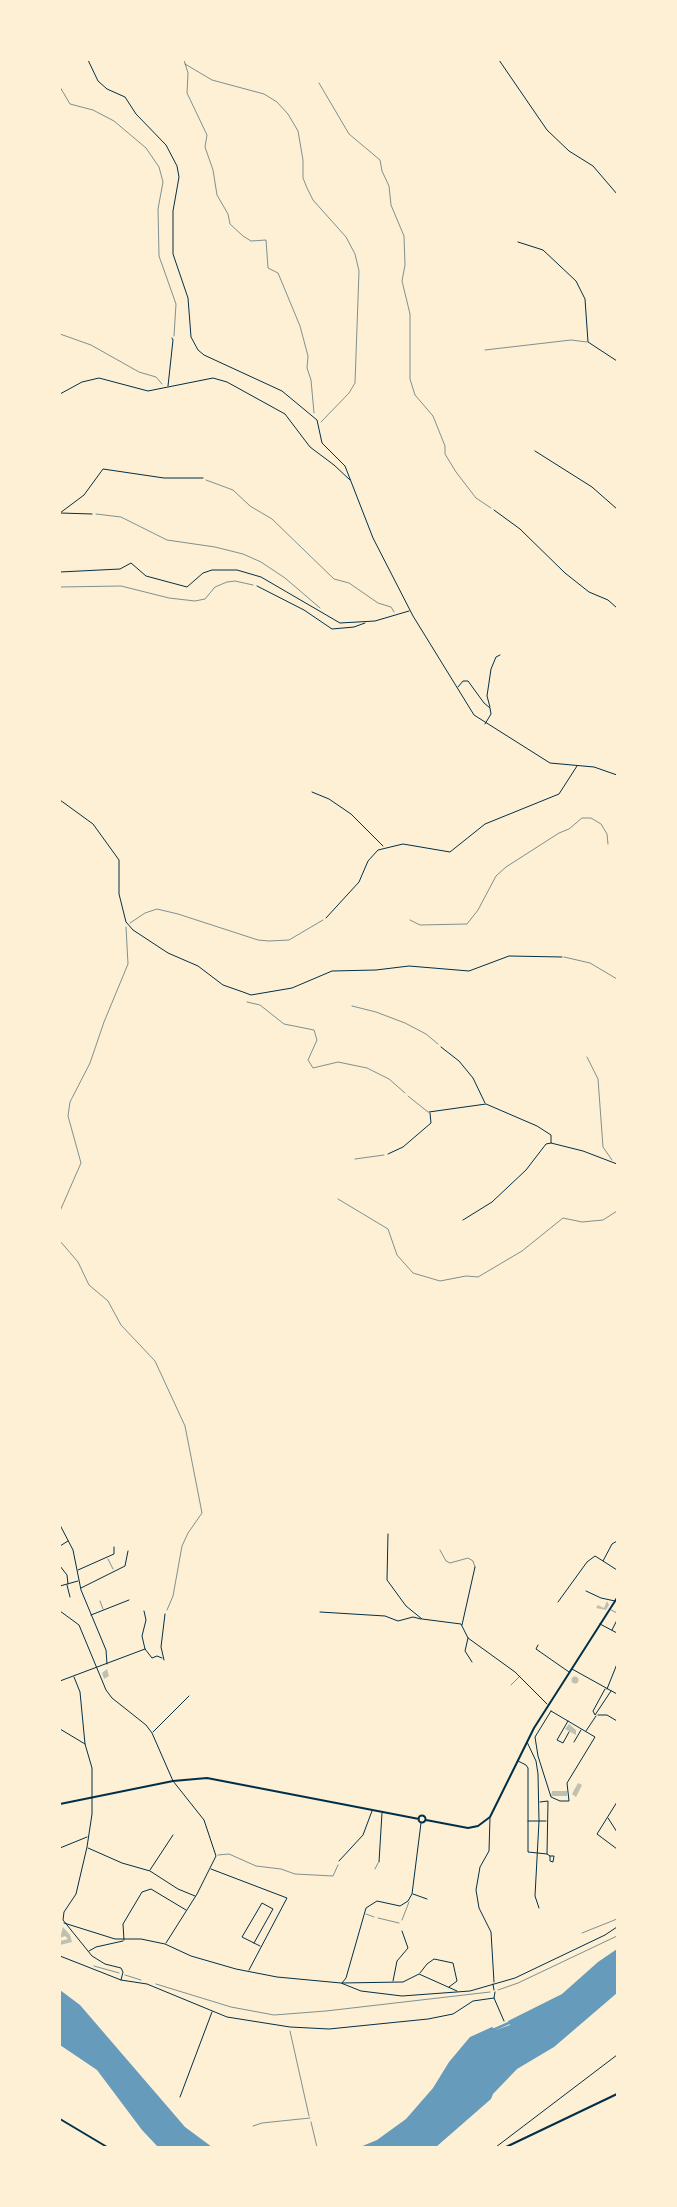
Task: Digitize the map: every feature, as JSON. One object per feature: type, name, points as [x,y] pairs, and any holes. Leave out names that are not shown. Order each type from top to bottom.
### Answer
[{"type":"main road","points":[[60,1804],[173,1781],[212,1778],[419,1819],[423,1816],[426,1820],[468,1828],[478,1826],[490,1817],[527,1741],[548,1704],[616,1599]]},
{"type":"main road","points":[[419,1819],[421,1822],[426,1820]]},
{"type":"main road","points":[[506,2147],[617,2094]]},
{"type":"main road","points":[[60,2119],[107,2147]]},
{"type":"street","points":[[88,60],[101,84],[125,98],[136,114],[166,145],[177,166],[178,178],[173,211],[174,254],[188,298],[191,337],[194,344],[204,355],[282,390],[320,424],[322,443],[341,460],[351,480],[373,538],[411,611],[471,711],[486,724],[550,763],[600,768],[617,775]]},
{"type":"street","points":[[499,60],[547,130],[570,151],[593,166],[617,194]]},
{"type":"street","points":[[518,242],[544,250],[576,281],[585,299],[588,342]]},
{"type":"street","points":[[168,387],[172,339]]},
{"type":"street","points":[[484,350],[571,340],[588,342],[617,361]]},
{"type":"street","points":[[60,394],[82,382],[99,378],[142,390],[165,388],[213,378],[254,396],[285,414],[310,447],[351,480]]},
{"type":"street","points":[[535,451],[592,488],[617,509]]},
{"type":"street","points":[[60,513],[84,495],[103,469],[164,478],[203,478]]},
{"type":"street","points":[[494,510],[520,528],[565,573],[589,592],[608,600],[617,608]]},
{"type":"street","points":[[60,513],[92,514]]},
{"type":"street","points":[[60,572],[120,569],[131,563],[146,576],[187,587],[204,573],[212,570],[237,570],[261,578],[332,621],[340,623],[365,622],[411,611]]},
{"type":"street","points":[[257,586],[304,610],[332,629],[354,628],[365,622]]},
{"type":"street","points":[[486,724],[491,714],[487,696],[491,669],[496,657],[500,655]]},
{"type":"street","points":[[458,688],[463,681],[468,680],[484,703],[490,708]]},
{"type":"street","points":[[326,918],[359,882],[373,854],[384,847],[403,844],[450,852],[485,824],[559,794],[577,766]]},
{"type":"street","points":[[312,792],[329,799],[351,814],[384,847]]},
{"type":"street","points":[[60,800],[93,824],[119,860],[119,894],[127,923],[132,930],[168,953],[198,966],[223,985],[251,995],[298,987],[332,971],[376,970],[409,966],[469,971],[509,956],[562,957],[590,964],[617,979]]},
{"type":"street","points":[[440,1047],[458,1061],[473,1078],[486,1104]]},
{"type":"street","points":[[588,1058],[598,1079],[603,1147],[612,1162]]},
{"type":"street","points":[[408,1096],[430,1112],[486,1104],[537,1126],[551,1135],[551,1143]]},
{"type":"street","points":[[388,1154],[403,1148],[431,1123],[430,1112]]},
{"type":"street","points":[[463,1220],[492,1202],[526,1170],[546,1144],[551,1143],[583,1151],[617,1164]]},
{"type":"street","points":[[60,1525],[69,1540],[80,1588],[106,1650],[107,1664]]},
{"type":"street","points":[[388,1534],[386,1563],[389,1584],[406,1606],[422,1620]]},
{"type":"street","points":[[60,1546],[69,1540]]},
{"type":"street","points":[[603,1561],[612,1544],[617,1541]]},
{"type":"street","points":[[77,1570],[114,1554],[114,1547]]},
{"type":"street","points":[[440,1550],[446,1561],[450,1563],[468,1558],[473,1561],[475,1567],[462,1626]]},
{"type":"street","points":[[80,1588],[126,1564],[128,1551]]},
{"type":"street","points":[[558,1602],[587,1562],[595,1556],[617,1570]]},
{"type":"street","points":[[108,1557],[114,1571]]},
{"type":"street","points":[[60,1566],[67,1575],[70,1597]]},
{"type":"street","points":[[60,1586],[79,1581]]},
{"type":"street","points":[[586,1591],[600,1598],[616,1599]]},
{"type":"street","points":[[91,1615],[129,1600]]},
{"type":"street","points":[[100,1601],[103,1610]]},
{"type":"street","points":[[609,1610],[617,1613]]},
{"type":"street","points":[[60,1611],[78,1625],[98,1667],[106,1690],[112,1698],[146,1725],[152,1733],[173,1781],[204,1820],[216,1856],[196,1896],[165,1944]]},
{"type":"street","points":[[144,1611],[146,1620],[142,1636],[145,1649],[152,1658],[157,1656],[163,1659],[161,1636],[164,1633],[165,1614]]},
{"type":"street","points":[[320,1612],[385,1616],[398,1620],[413,1617],[446,1624],[458,1622],[468,1638],[520,1676],[548,1704]]},
{"type":"street","points":[[612,1630],[617,1620]]},
{"type":"street","points":[[600,1624],[617,1633]]},
{"type":"street","points":[[468,1638],[465,1651],[472,1662]]},
{"type":"street","points":[[538,1645],[536,1649],[569,1672]]},
{"type":"street","points":[[60,1681],[145,1649]]},
{"type":"street","points":[[617,1664],[606,1689],[593,1711],[597,1715],[607,1715],[617,1721]]},
{"type":"street","points":[[571,1669],[617,1694]]},
{"type":"street","points":[[511,1685],[520,1676]]},
{"type":"street","points":[[74,1677],[80,1696],[85,1744],[92,1768],[93,1797],[87,1847],[76,1894],[64,1912],[64,1923],[89,1952],[105,1964],[121,1968],[121,1980]]},
{"type":"street","points":[[586,1732],[611,1691]]},
{"type":"street","points":[[152,1733],[189,1696]]},
{"type":"street","points":[[551,1711],[586,1732],[595,1737],[567,1783],[569,1801],[558,1801],[550,1794],[535,1737],[551,1711]]},
{"type":"street","points":[[568,1721],[557,1740],[563,1743],[570,1732]]},
{"type":"street","points":[[60,1729],[85,1744]]},
{"type":"street","points":[[574,1742],[582,1730]]},
{"type":"street","points":[[527,1741],[536,1761],[540,1802],[535,1898],[539,1908]]},
{"type":"street","points":[[517,1761],[528,1768],[528,1852],[550,1856]]},
{"type":"street","points":[[93,1792],[98,1796]]},
{"type":"street","points":[[540,1802],[548,1801],[547,1854]]},
{"type":"street","points":[[617,1802],[597,1834],[617,1849]]},
{"type":"street","points":[[339,1861],[363,1835],[372,1810]]},
{"type":"street","points":[[375,1869],[379,1862],[382,1812]]},
{"type":"street","points":[[490,1817],[489,1851],[480,1867],[476,1890],[479,1908],[491,1929],[494,1998],[504,2021]]},
{"type":"street","points":[[607,1817],[617,1832]]},
{"type":"street","points":[[527,1821],[547,1821]]},
{"type":"street","points":[[402,1920],[412,1894],[421,1822]]},
{"type":"street","points":[[150,1870],[173,1835]]},
{"type":"street","points":[[60,1848],[88,1837]]},
{"type":"street","points":[[87,1847],[122,1864],[150,1870],[178,1890],[196,1896]]},
{"type":"street","points":[[210,1868],[287,1898],[248,1971]]},
{"type":"street","points":[[125,1941],[123,1924],[142,1892],[151,1889],[187,1910]]},
{"type":"street","points":[[412,1894],[427,1899]]},
{"type":"street","points":[[341,1983],[346,1978],[363,1913],[370,1904],[377,1901],[397,1906],[408,1901]]},
{"type":"street","points":[[254,1943],[273,1909],[262,1903],[242,1937],[254,1943],[261,1946]]},
{"type":"street","points":[[363,1913],[374,1917]]},
{"type":"street","points":[[582,1933],[617,1919]]},
{"type":"street","points":[[64,1923],[125,1941]]},
{"type":"street","points":[[341,1983],[361,1991],[392,1996],[460,1992],[515,1978],[605,1935],[617,1927]]},
{"type":"street","points":[[393,1981],[397,1961],[408,1948],[402,1931]]},
{"type":"street","points":[[89,1952],[96,1947],[140,1939],[165,1944],[191,1956],[248,1971],[341,1983],[406,1981],[419,1974],[434,1959],[453,1964],[458,1981],[449,1987]]},
{"type":"street","points":[[60,1956],[121,1980],[147,1984],[227,2017],[290,2027],[329,2029],[428,2019],[453,2014],[473,2001],[494,1998]]},
{"type":"street","points":[[419,1974],[460,1992]]},
{"type":"street","points":[[180,2097],[212,2011]]},
{"type":"street","points":[[496,2147],[617,2055]]},
{"type":"street","points":[[253,2126],[262,2123],[310,2118]]},
{"type":"path","points":[[184,60],[187,93],[207,135],[205,147],[213,170],[217,195],[228,214],[230,224],[243,236],[251,240],[266,240],[268,268],[278,273],[300,326],[308,356],[307,368],[311,380],[314,417]]},
{"type":"path","points":[[185,64],[212,80],[264,94],[277,102],[288,114],[298,132],[303,160],[302,178],[306,188],[313,200],[346,237],[356,254],[359,271],[355,383],[349,393],[320,424]]},
{"type":"path","points":[[319,83],[349,134],[380,160],[382,171],[389,186],[391,205],[404,236],[405,265],[402,281],[410,314],[410,379],[415,396],[433,416],[445,454],[456,472],[476,498],[494,510]]},
{"type":"path","points":[[60,87],[70,104],[93,110],[114,122],[146,148],[159,166],[162,182],[158,209],[159,256],[176,304],[172,339]]},
{"type":"path","points":[[60,334],[92,345],[139,372],[156,377],[165,388]]},
{"type":"path","points":[[203,478],[233,490],[250,506],[272,519],[334,579],[349,583],[378,603],[391,607],[397,615]]},
{"type":"path","points":[[92,514],[121,517],[167,540],[215,547],[243,554],[261,562],[285,578],[325,612]]},
{"type":"path","points":[[60,587],[121,586],[169,598],[195,601],[206,600],[215,587],[227,582],[245,582],[257,586]]},
{"type":"path","points":[[410,920],[420,926],[467,924],[478,910],[496,876],[506,867],[559,833],[569,829],[582,818],[591,818],[601,824],[607,834],[608,844]]},
{"type":"path","points":[[60,1212],[81,1163],[68,1116],[70,1102],[90,1063],[104,1022],[128,964],[127,923],[157,909],[258,940],[269,941],[289,940],[316,926],[326,918]]},
{"type":"path","points":[[247,1002],[260,1005],[284,1024],[314,1030],[317,1040],[308,1060],[314,1068],[338,1062],[367,1068],[388,1079],[408,1096]]},
{"type":"path","points":[[352,1006],[376,1012],[405,1023],[426,1034],[440,1047]]},
{"type":"path","points":[[355,1159],[388,1154]]},
{"type":"path","points":[[338,1198],[388,1229],[397,1255],[413,1274],[439,1281],[466,1276],[478,1277],[522,1251],[563,1218],[582,1222],[603,1220],[617,1212]]},
{"type":"path","points":[[60,1241],[78,1262],[88,1285],[108,1301],[121,1325],[155,1361],[185,1426],[202,1513],[188,1533],[182,1546],[173,1596],[165,1614]]},
{"type":"path","points":[[216,1856],[229,1854],[256,1866],[281,1869],[295,1874],[331,1877],[339,1861]]},
{"type":"path","points":[[374,1917],[396,1923],[402,1920]]},
{"type":"path","points":[[89,1964],[122,1974]]},
{"type":"path","points":[[290,2027],[317,2147]]},
{"type":"water","points":[[617,1949],[617,1993],[554,2047],[517,2069],[493,2094],[491,2099],[436,2147],[360,2147],[377,2140],[406,2119],[433,2088],[449,2062],[470,2037],[492,2027],[496,2030],[510,2025],[508,2021],[562,1994],[598,1962]]},
{"type":"water","points":[[60,1990],[80,2005],[185,2127],[212,2147],[158,2147],[142,2130],[97,2070],[60,2045]]},
{"type":"building","points":[[607,1601],[609,1605],[606,1610],[596,1608],[598,1605],[604,1608]]},
{"type":"building","points":[[107,1669],[109,1676],[104,1679],[102,1673]]},
{"type":"building","points":[[575,1676],[579,1680],[575,1684],[571,1680]]},
{"type":"building","points":[[569,1724],[576,1730],[576,1735],[565,1729]]},
{"type":"building","points":[[578,1783],[582,1785],[576,1797],[572,1794]]},
{"type":"building","points":[[552,1791],[567,1791],[567,1796],[551,1796]]},
{"type":"building","points":[[63,1927],[70,1935],[72,1942],[60,1945],[60,1941],[68,1939],[65,1936],[60,1938]]},
{"type":"waterway","points":[[493,2030],[511,2022]]}]
